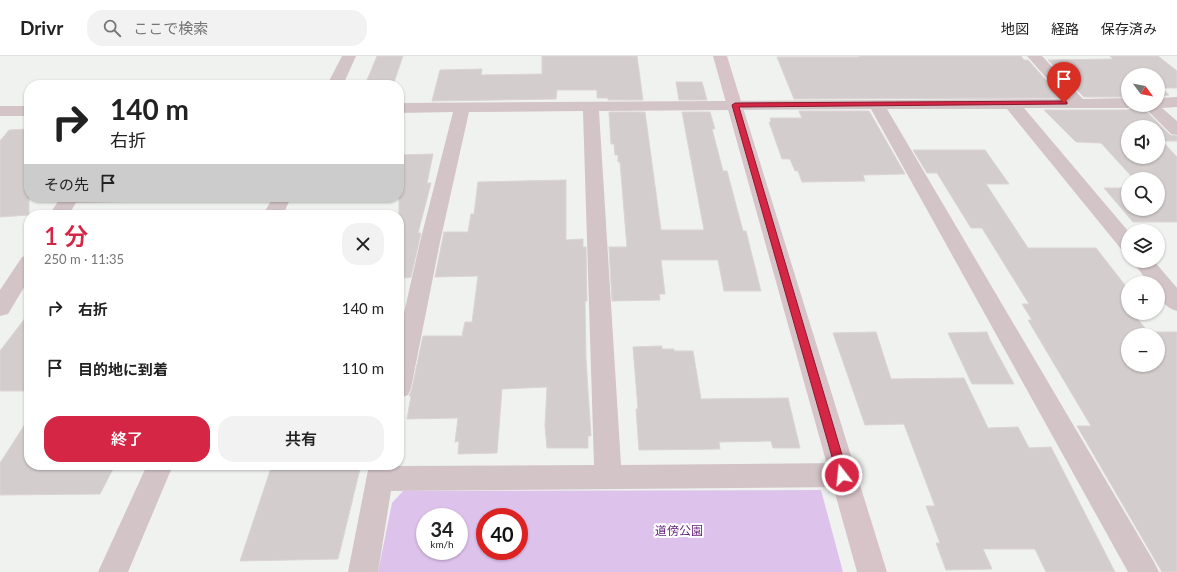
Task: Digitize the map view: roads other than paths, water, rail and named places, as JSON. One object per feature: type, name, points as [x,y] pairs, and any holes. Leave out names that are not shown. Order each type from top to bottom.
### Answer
[{"type":"street","points":[[337,80],[349,56]]},
{"type":"street","points":[[720,56],[842,475],[872,572]]},
{"type":"street","points":[[1034,56],[1078,103]]},
{"type":"street","points":[[1165,102],[1177,102]]},
{"type":"street","points":[[1011,103],[1121,236]]},
{"type":"street","points":[[404,108],[1121,103]]},
{"type":"street","points":[[876,104],[1144,572]]},
{"type":"street","points":[[591,106],[608,477]]},
{"type":"street","points":[[404,364],[430,242],[462,107]]},
{"type":"street","points":[[0,111],[24,111]]},
{"type":"street","points":[[1158,112],[1177,130]]},
{"type":"street","points":[[1148,268],[1177,303]]},
{"type":"street","points":[[0,308],[24,270]]},
{"type":"street","points":[[113,572],[158,470]]},
{"type":"street","points":[[363,572],[381,472],[608,477],[842,475]]},
{"type":"lane","points":[[66,204],[106,202]]},
{"type":"park label","name":"道傍公園","points":[[679,531]]}]
